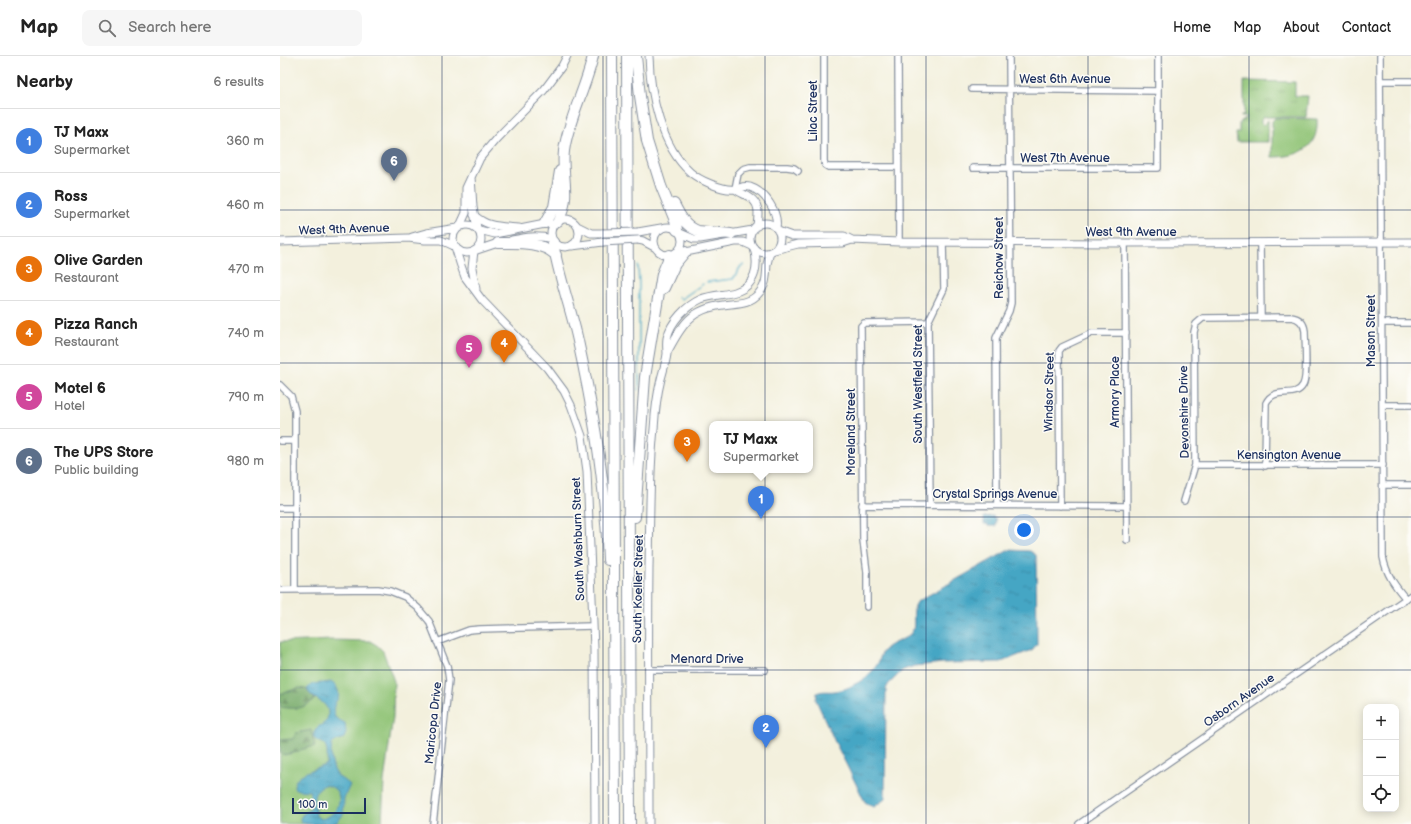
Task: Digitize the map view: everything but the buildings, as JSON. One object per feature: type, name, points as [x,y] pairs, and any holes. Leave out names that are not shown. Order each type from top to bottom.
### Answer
[{"type":"highway","points":[[553,222],[564,211],[564,151],[569,129],[593,56]]},
{"type":"highway","points":[[612,56],[615,824]]},
{"type":"highway","points":[[627,56],[630,824]]},
{"type":"highway","points":[[636,56],[643,120],[647,141],[678,231]]},
{"type":"highway","points":[[658,175],[688,226],[698,231],[731,234]]},
{"type":"highway","points":[[552,240],[578,340],[594,420],[599,451],[605,512],[609,597],[614,623]]},
{"type":"highway","points":[[498,243],[530,244],[548,248],[556,255]]},
{"type":"highway","points":[[629,534],[634,522],[645,377],[659,301],[662,274],[677,253]]},
{"type":"highway","points":[[659,301],[675,264],[677,253]]},
{"type":"street","points":[[567,56],[562,66],[544,90],[485,151],[476,164],[466,188],[466,213],[453,236],[455,246],[464,253],[498,243],[533,236],[542,236],[552,240],[561,247],[638,240],[656,248],[662,254],[677,253],[735,242],[743,242],[762,253],[772,251],[778,246],[780,241],[773,210],[762,194],[753,189],[742,186],[735,189]]},
{"type":"street","points":[[649,56],[650,77],[655,104],[666,136],[679,160],[690,172],[704,181],[714,185],[735,189],[750,197],[757,205],[759,213],[755,228],[750,238],[753,247]]},
{"type":"street","name":"Lilac Street","points":[[824,56],[825,165],[898,167]]},
{"type":"street","points":[[898,56],[899,242]]},
{"type":"street","name":"Reichow Street","points":[[997,505],[996,338],[1009,311],[1011,303],[1010,56]]},
{"type":"street","points":[[1158,56],[1158,91]]},
{"type":"street","name":"Mason Street","points":[[1380,56],[1384,557],[1385,566],[1391,579],[1408,597]]},
{"type":"street","points":[[1380,81],[1411,81]]},
{"type":"street","name":"West 6th Avenue","points":[[972,90],[1158,91]]},
{"type":"street","name":"West 7th Avenue","points":[[973,168],[1158,168],[1158,91]]},
{"type":"street","points":[[735,189],[740,170],[747,167],[788,167],[794,168],[798,171]]},
{"type":"street","points":[[471,177],[474,215],[482,241],[480,246],[475,251],[472,268],[476,291]]},
{"type":"street","points":[[474,215],[481,222],[492,226],[523,229]]},
{"type":"street","points":[[459,227],[469,224],[478,229],[495,234],[567,219],[573,221],[577,226],[579,233],[579,237],[571,246]]},
{"type":"street","points":[[552,240],[551,230],[553,222]]},
{"type":"street","points":[[577,226],[591,233],[603,234],[638,232],[669,226],[694,239],[731,234],[767,224],[777,229]]},
{"type":"street","name":"West 9th Avenue","points":[[408,238],[459,227]]},
{"type":"street","points":[[656,248],[654,245],[655,233],[661,228]]},
{"type":"street","name":"West 9th Avenue","points":[[777,229],[792,236],[844,236],[852,240]]},
{"type":"street","points":[[677,253],[681,246],[682,237],[678,231]]},
{"type":"street","name":"West 9th Avenue","points":[[280,242],[408,238],[441,240],[455,246]]},
{"type":"street","name":"West 9th Avenue","points":[[772,251],[798,244],[843,243],[852,240],[899,242],[1125,244],[1411,242]]},
{"type":"street","name":"South Westfield Street","points":[[930,504],[928,322],[944,289],[943,242]]},
{"type":"street","points":[[1260,243],[1260,317],[1294,317],[1301,321],[1305,331],[1305,380],[1299,390],[1292,393],[1273,394],[1266,403],[1265,466]]},
{"type":"street","name":"Armory Place","points":[[1125,244],[1127,540]]},
{"type":"street","name":"South Washburn Street","points":[[455,246],[465,277],[493,311],[547,368],[564,391],[578,422],[582,436],[587,471],[594,649],[595,824]]},
{"type":"street","name":"South Koeller Street","points":[[649,824],[648,670],[652,454],[656,407],[667,355],[667,339],[669,332],[680,314],[691,305],[701,299],[735,292],[750,282],[756,269],[757,262],[753,247]]},
{"type":"street","name":"South Koeller Street","points":[[667,355],[684,324],[696,313],[718,305],[746,301],[760,293],[766,281],[767,263],[772,251]]},
{"type":"street","name":"Devonshire Drive","points":[[1184,501],[1195,466],[1194,332],[1196,324],[1207,317],[1260,317]]},
{"type":"street","name":"Moreland Street","points":[[867,607],[862,505],[861,326],[864,323],[928,322]]},
{"type":"street","points":[[1382,324],[1411,324]]},
{"type":"street","name":"Windsor Street","points":[[1060,506],[1059,351],[1062,347],[1092,333],[1126,333]]},
{"type":"street","points":[[280,385],[291,396],[294,406],[294,589]]},
{"type":"street","points":[[1382,405],[1411,405]]},
{"type":"street","points":[[280,441],[295,441]]},
{"type":"street","name":"Kensington Avenue","points":[[1195,466],[1383,465]]},
{"type":"street","points":[[1383,485],[1411,485]]},
{"type":"street","name":"Crystal Springs Avenue","points":[[862,505],[930,504],[1127,506]]},
{"type":"street","points":[[280,508],[295,508]]},
{"type":"street","name":"Maricopa Drive","points":[[280,590],[384,590],[395,592],[410,600],[422,612],[431,626],[438,642],[447,666],[449,680],[433,824]]},
{"type":"street","name":"Osborn Avenue","points":[[1079,824],[1408,597]]},
{"type":"street","points":[[438,642],[469,630],[480,628],[592,626]]},
{"type":"street","name":"Menard Drive","points":[[648,670],[765,670]]},
{"type":"green space","points":[[1244,81],[1295,82],[1295,96],[1308,96],[1306,117],[1264,117],[1261,120],[1261,123],[1263,125],[1268,120],[1268,142],[1237,142],[1236,133],[1239,133],[1239,123],[1247,117],[1241,117],[1244,115]]},
{"type":"green space","points":[[1275,118],[1317,119],[1317,129],[1314,138],[1305,149],[1298,153],[1281,157],[1272,157],[1272,121]]},
{"type":"green space","points":[[333,640],[370,641],[378,646],[383,651],[394,681],[393,717],[384,781],[382,824],[280,824],[280,642]]},
{"type":"green space","points":[[299,688],[306,689],[315,699],[301,707],[280,708],[280,694]]},
{"type":"green space","points":[[311,730],[315,746],[284,755],[280,752],[280,740],[293,739],[296,733]]},
{"type":"water","points":[[993,516],[996,518],[996,526],[988,526],[988,524],[984,524],[984,517]]},
{"type":"water","points":[[1009,550],[1030,551],[1036,555],[1037,644],[1032,650],[1001,662],[943,663],[915,666],[903,670],[888,685],[886,689],[885,799],[874,807],[865,802],[835,742],[816,700],[817,693],[845,689],[865,678],[876,666],[882,653],[887,647],[905,638],[911,633],[914,626],[914,609],[918,601]]},
{"type":"water","points":[[331,682],[335,685],[338,689],[339,696],[334,705],[334,716],[345,723],[346,733],[344,738],[333,742],[331,758],[337,775],[350,785],[344,798],[343,815],[337,822],[331,824],[309,824],[301,822],[300,819],[302,815],[312,808],[310,791],[298,790],[294,788],[297,778],[301,775],[327,764],[326,747],[324,743],[314,738],[314,733],[317,728],[326,721],[328,710],[323,703],[314,697],[307,689],[312,684]],"holes":[[[324,785],[331,787],[339,796],[339,802],[334,813],[321,819],[316,816],[314,802],[315,794]]]},
{"type":"waterway","points":[[707,282],[733,279],[741,266],[744,265]]},
{"type":"waterway","points":[[638,266],[639,390]]},
{"type":"waterway","points":[[678,297],[681,299],[703,284]]},
{"type":"place","name":"The UPS Store","points":[[394,181]]},
{"type":"place","name":"Pizza Ranch","points":[[504,363]]},
{"type":"place","name":"Motel 6","points":[[469,368]]},
{"type":"place","name":"Olive Garden","points":[[687,462]]},
{"type":"place","name":"TJ Maxx","points":[[761,519]]},
{"type":"place","name":"Ross","points":[[766,748]]}]
